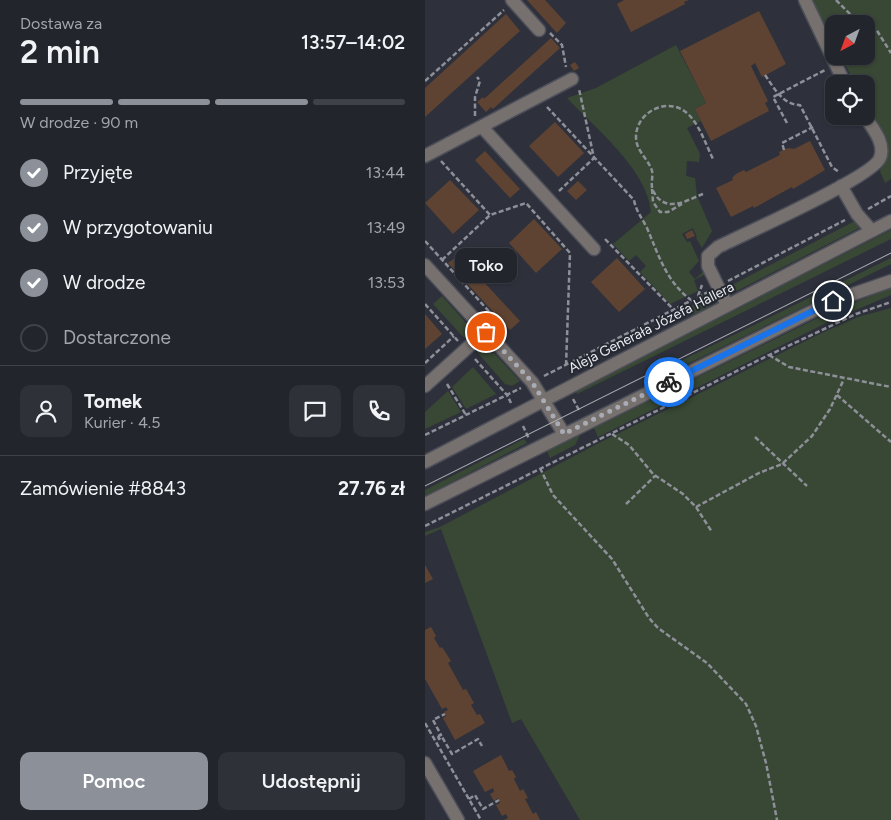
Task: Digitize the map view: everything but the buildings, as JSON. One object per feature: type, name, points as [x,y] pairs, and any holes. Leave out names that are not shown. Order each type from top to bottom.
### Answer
[{"type":"street","points":[[805,0],[825,40]]},
{"type":"street","points":[[513,1],[539,30]]},
{"type":"street","points":[[431,156],[479,125],[572,79]]},
{"type":"street","points":[[479,125],[594,249]]},
{"type":"street","points":[[727,305],[707,260],[713,250],[845,184],[874,167],[881,156],[880,142],[870,125]]},
{"type":"street","points":[[845,184],[857,214],[873,230]]},
{"type":"street","name":"Aleja Generała Józefa Hallera","points":[[425,462],[891,221]]},
{"type":"street","points":[[425,264],[532,382],[564,434]]},
{"type":"street","points":[[425,504],[534,448],[833,301],[891,281]]},
{"type":"street","points":[[425,386],[486,332]]},
{"type":"street","points":[[425,763],[457,820]]},
{"type":"path","points":[[836,0],[851,15]]},
{"type":"path","points":[[425,81],[513,1]]},
{"type":"path","points":[[875,28],[891,53]]},
{"type":"path","points":[[539,30],[549,32],[562,45],[566,67],[572,79],[579,86],[594,158]]},
{"type":"path","points":[[787,123],[773,97],[777,92],[819,74],[831,65]]},
{"type":"path","points":[[765,75],[777,92],[790,104],[800,105],[832,167],[842,173],[845,184]]},
{"type":"path","points":[[477,77],[480,81],[475,97],[479,125]]},
{"type":"path","points":[[544,104],[633,200],[665,271],[674,285],[691,300]]},
{"type":"path","points":[[703,194],[668,212],[660,212],[653,202],[653,172],[638,148],[636,136],[640,123],[654,109],[670,106],[688,114],[713,159]]},
{"type":"path","points":[[784,150],[782,143],[813,127]]},
{"type":"path","points":[[431,156],[490,215]]},
{"type":"path","points":[[652,189],[664,203],[683,203]]},
{"type":"path","points":[[541,377],[566,366],[891,196]]},
{"type":"path","points":[[442,260],[490,215],[526,203],[570,253],[566,366]]},
{"type":"path","points":[[605,239],[674,310]]},
{"type":"path","points":[[425,526],[769,355],[856,314],[891,302]]},
{"type":"path","points":[[425,363],[454,336]]},
{"type":"path","points":[[769,355],[789,367],[891,387]]},
{"type":"path","points":[[440,373],[466,415]]},
{"type":"path","points":[[696,507],[759,472],[782,464],[812,436],[837,395],[844,379]]},
{"type":"path","points":[[567,387],[596,442]]},
{"type":"path","points":[[425,435],[507,395],[534,448],[553,495],[612,559],[649,618],[658,628],[707,663],[746,704],[756,726],[766,763],[777,820]]},
{"type":"path","points":[[837,395],[891,442]]},
{"type":"path","points":[[612,434],[629,445],[655,476],[683,494],[696,507],[712,532]]},
{"type":"path","points":[[755,437],[807,486]]},
{"type":"path","points":[[626,504],[655,476]]},
{"type":"path","points":[[436,738],[441,735],[433,720],[445,714]]},
{"type":"path","points":[[425,723],[436,738],[481,820]]},
{"type":"path","points":[[436,738],[443,737],[452,754],[478,739],[482,746]]},
{"type":"path","points":[[469,799],[475,795],[483,809],[499,800]]},
{"type":"green space","points":[[812,0],[891,0],[891,179],[885,183],[880,171],[884,155],[883,147],[875,124],[875,75],[850,75],[846,65],[875,65],[875,15],[825,15],[825,25]]},
{"type":"green space","points":[[676,45],[706,103],[695,109],[701,121],[687,128],[700,154],[699,162],[687,161],[686,176],[695,178],[697,196],[712,231],[702,248],[693,228],[682,234],[687,242],[690,241],[699,261],[689,272],[695,279],[704,271],[704,275],[694,280],[698,291],[670,304],[640,272],[646,266],[636,255],[629,261],[613,244],[651,212],[640,180],[618,150],[567,98],[596,88]]},
{"type":"green space","points":[[855,221],[861,227],[729,295],[724,289]]},
{"type":"green space","points":[[891,230],[891,239],[577,394],[576,391]]},
{"type":"green space","points":[[891,258],[891,264],[663,376],[660,371]]},
{"type":"green space","points":[[891,288],[891,295],[830,321],[598,437],[594,428],[830,312]]},
{"type":"green space","points":[[715,293],[716,300],[702,310],[652,327]]},
{"type":"green space","points":[[442,296],[468,325],[468,335],[465,339],[433,304]]},
{"type":"green space","points":[[891,308],[891,820],[580,820],[521,719],[512,723],[441,529],[425,536],[425,532],[440,527],[597,444],[824,332],[858,317]]},
{"type":"green space","points":[[479,349],[494,353],[520,381],[512,386],[505,384],[477,352]]},
{"type":"green space","points":[[473,367],[496,394],[466,409],[452,387]]},
{"type":"green space","points":[[448,391],[461,412],[425,429],[425,412]]},
{"type":"green space","points":[[580,435],[575,445],[550,458],[547,451]]},
{"type":"green space","points":[[524,439],[527,443],[425,496],[425,490]]},
{"type":"tram line","points":[[425,486],[891,253]]},
{"type":"way so far","points":[[486,332],[532,382],[564,434],[669,382]]},
{"type":"place","name":"Toko","points":[[486,332]]},
{"type":"route","points":[[669,382],[833,301]]}]
